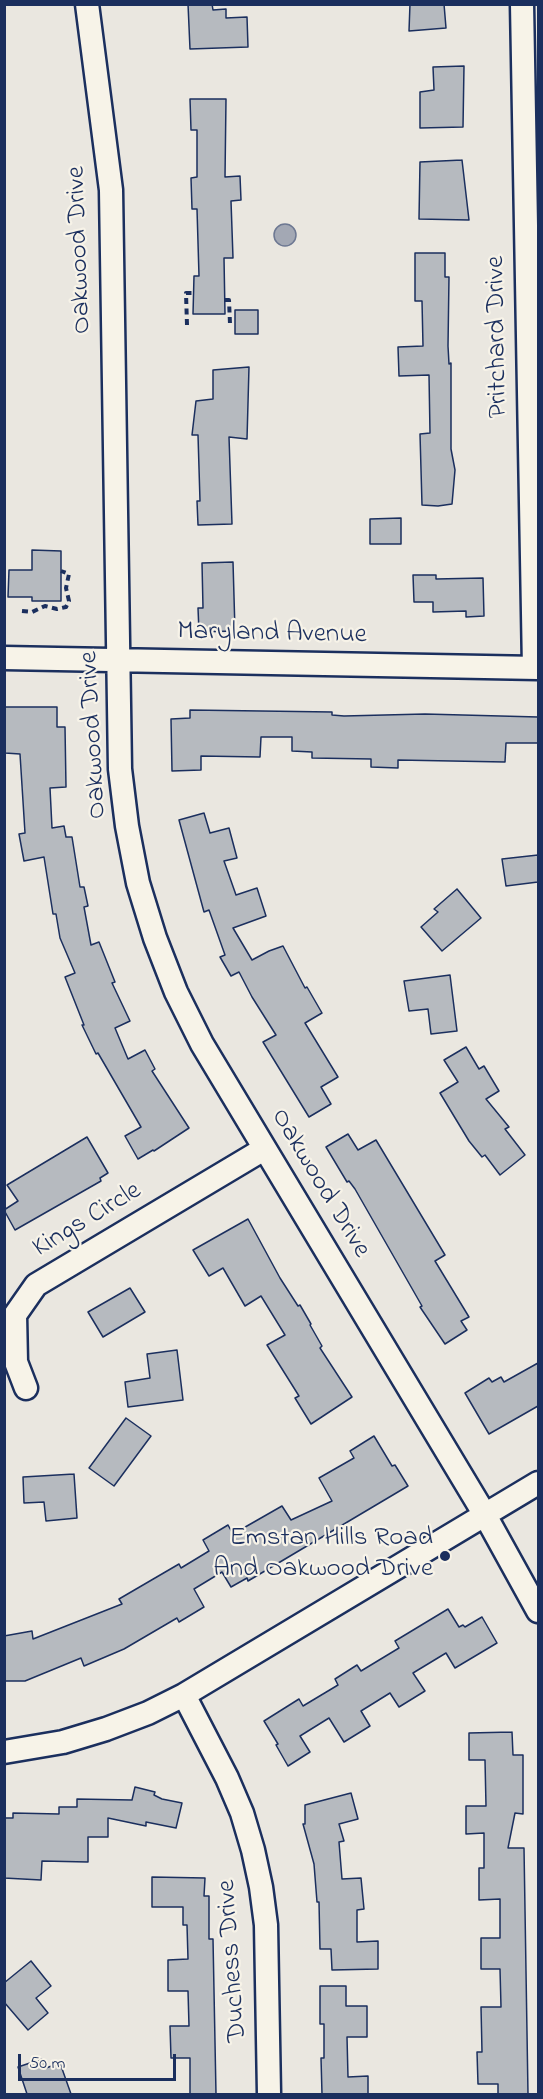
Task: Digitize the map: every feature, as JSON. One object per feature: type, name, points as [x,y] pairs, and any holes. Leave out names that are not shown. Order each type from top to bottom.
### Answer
[{"type":"street","name":"Oakwood Drive","points":[[87,4],[111,190],[120,769],[127,826],[138,883],[151,927],[176,992],[202,1044],[485,1515],[538,1611]]},
{"type":"street","name":"Pritchard Drive","points":[[522,4],[536,668]]},
{"type":"street","name":"Maryland Avenue","points":[[4,658],[536,668]]},
{"type":"street","name":"Kings Circle","points":[[26,1388],[16,1362],[15,1316],[36,1286],[264,1149]]},
{"type":"street","points":[[4,1752],[63,1742],[106,1730],[184,1695],[538,1483]]},
{"type":"street","name":"Duchess Drive","points":[[184,1695],[231,1787],[247,1832],[259,1878],[266,1925],[269,2094]]},
{"type":"path","points":[[187,325],[186,293],[193,293]]},
{"type":"path","points":[[225,300],[229,300],[230,324]]},
{"type":"path","points":[[22,611],[32,612],[45,606],[57,609],[66,607],[69,601],[66,588],[69,574],[61,571]]},
{"type":"shaded area","points":[[285,224],[293,227],[296,235],[293,243],[285,246],[277,243],[274,235],[277,227]]},
{"type":"building","points":[[188,4],[212,4],[213,10],[226,9],[226,18],[247,17],[248,47],[190,49]]},
{"type":"building","points":[[410,4],[444,4],[446,28],[409,31]]},
{"type":"building","points":[[464,66],[463,127],[420,128],[420,92],[434,90],[433,67]]},
{"type":"building","points":[[190,99],[226,99],[225,177],[240,176],[241,200],[231,201],[233,258],[224,258],[225,314],[193,314],[194,276],[199,276],[197,209],[192,209],[191,178],[197,177],[197,130],[191,130]]},
{"type":"building","points":[[462,160],[469,220],[419,219],[420,162]]},
{"type":"building","points":[[415,253],[445,253],[445,277],[449,277],[448,346],[449,364],[451,363],[451,449],[455,470],[452,504],[438,506],[422,505],[420,434],[430,433],[429,375],[399,376],[398,347],[423,346],[422,301],[415,301]]},
{"type":"building","points":[[235,310],[258,310],[258,334],[235,334]]},
{"type":"building","points":[[249,367],[247,439],[229,437],[232,524],[198,525],[197,501],[200,501],[198,435],[192,435],[196,401],[213,399],[213,370]]},
{"type":"building","points":[[401,518],[401,544],[370,544],[370,519]]},
{"type":"building","points":[[32,550],[61,551],[61,601],[32,601],[32,597],[8,597],[9,570],[32,570]]},
{"type":"building","points":[[233,562],[235,631],[199,632],[198,608],[203,608],[202,563]]},
{"type":"building","points":[[413,575],[436,575],[436,579],[483,578],[484,616],[466,617],[466,611],[433,612],[433,602],[414,602]]},
{"type":"building","points":[[5,707],[57,707],[57,727],[65,727],[66,787],[50,788],[52,828],[64,826],[66,837],[72,837],[80,887],[84,887],[88,906],[84,907],[91,945],[99,942],[115,982],[112,983],[130,1021],[115,1028],[128,1059],[145,1050],[155,1069],[152,1071],[189,1128],[138,1159],[125,1136],[141,1127],[98,1053],[96,1054],[82,1025],[84,1025],[65,977],[75,973],[60,938],[56,914],[53,914],[44,857],[24,861],[19,834],[25,833],[20,754],[5,753]]},
{"type":"building","points":[[190,710],[332,712],[332,715],[344,716],[425,714],[538,717],[538,743],[506,743],[505,762],[398,760],[398,768],[371,767],[371,759],[312,758],[312,752],[292,751],[292,737],[261,737],[260,757],[201,756],[201,770],[172,771],[171,719],[190,718]]},
{"type":"building","points":[[204,813],[210,833],[229,828],[237,858],[224,861],[236,895],[257,888],[266,916],[233,928],[252,960],[283,946],[305,988],[307,987],[322,1013],[305,1023],[338,1077],[321,1087],[331,1104],[309,1117],[263,1042],[276,1035],[239,972],[231,976],[220,957],[225,955],[209,910],[204,912],[179,820]]},
{"type":"building","points":[[538,855],[538,882],[506,886],[502,859]]},
{"type":"building","points":[[457,889],[481,918],[442,951],[421,927],[438,912],[434,909]]},
{"type":"building","points":[[450,975],[457,1031],[431,1034],[428,1009],[409,1011],[404,981]]},
{"type":"building","points":[[466,1047],[479,1069],[484,1066],[499,1091],[486,1099],[509,1127],[505,1129],[525,1155],[500,1175],[485,1155],[482,1157],[469,1141],[440,1093],[458,1082],[444,1060]]},
{"type":"building","points":[[348,1134],[358,1150],[376,1140],[445,1255],[435,1261],[469,1317],[461,1321],[467,1330],[445,1344],[420,1307],[422,1306],[355,1189],[349,1181],[347,1182],[326,1147]]},
{"type":"building","points":[[87,1137],[108,1173],[100,1178],[101,1181],[15,1230],[4,1210],[18,1201],[7,1185]]},
{"type":"building","points":[[248,1219],[280,1278],[311,1324],[322,1346],[320,1348],[352,1397],[311,1424],[295,1398],[299,1396],[267,1345],[285,1335],[261,1296],[245,1306],[223,1268],[209,1276],[193,1250]]},
{"type":"building","points":[[130,1288],[145,1312],[103,1337],[88,1312]]},
{"type":"building","points":[[177,1350],[183,1400],[128,1407],[125,1382],[150,1378],[147,1354]]},
{"type":"building","points":[[538,1363],[538,1406],[489,1434],[465,1393],[489,1378],[492,1382],[501,1377],[504,1382]]},
{"type":"building","points":[[126,1418],[151,1436],[114,1486],[89,1468]]},
{"type":"building","points":[[374,1436],[392,1466],[395,1465],[408,1486],[248,1581],[247,1578],[231,1587],[222,1572],[194,1589],[204,1607],[179,1622],[177,1618],[124,1649],[84,1666],[81,1658],[25,1681],[4,1681],[4,1636],[32,1631],[33,1639],[122,1604],[119,1599],[179,1564],[181,1568],[209,1551],[203,1540],[228,1525],[233,1534],[282,1506],[291,1520],[332,1501],[319,1478],[354,1458],[350,1451]]},
{"type":"building","points":[[74,1474],[77,1518],[46,1521],[44,1502],[24,1503],[23,1477]]},
{"type":"building","points":[[448,1609],[459,1627],[463,1625],[465,1627],[482,1617],[497,1643],[455,1668],[446,1653],[413,1673],[425,1691],[399,1707],[390,1693],[361,1711],[370,1726],[344,1742],[329,1718],[300,1736],[310,1752],[288,1766],[264,1721],[299,1699],[303,1706],[338,1685],[335,1679],[357,1665],[361,1671],[399,1648],[395,1641]]},
{"type":"building","points":[[512,1732],[513,1755],[523,1755],[523,1814],[515,1813],[508,1848],[524,1848],[528,2094],[498,2094],[498,2084],[478,2084],[477,2052],[482,2052],[481,2007],[501,2007],[500,1969],[481,1969],[481,1938],[500,1938],[500,1899],[479,1900],[479,1868],[484,1868],[484,1833],[466,1834],[466,1806],[486,1806],[485,1760],[469,1760],[469,1733]]},
{"type":"building","points":[[135,1787],[155,1792],[154,1795],[162,1799],[182,1803],[176,1828],[146,1822],[146,1826],[108,1818],[108,1837],[88,1837],[88,1862],[42,1861],[41,1880],[4,1878],[4,1818],[13,1818],[13,1813],[59,1814],[59,1807],[77,1807],[77,1799],[132,1800]]},
{"type":"building","points":[[351,1793],[358,1819],[339,1824],[344,1841],[339,1842],[342,1879],[361,1878],[364,1909],[357,1910],[357,1942],[378,1941],[378,1969],[332,1970],[331,1949],[320,1949],[319,1902],[317,1902],[314,1864],[303,1824],[305,1824],[305,1805]]},
{"type":"building","points":[[152,1877],[205,1878],[204,1896],[209,1896],[209,1939],[213,1939],[216,2094],[190,2094],[190,2058],[171,2058],[170,2026],[189,2026],[188,1991],[168,1991],[168,1960],[188,1959],[187,1925],[183,1925],[183,1907],[152,1907]]},
{"type":"building","points":[[31,1961],[51,1986],[36,1998],[48,2013],[28,2030],[4,2002],[4,1983]]},
{"type":"building","points":[[320,1986],[346,1986],[346,2006],[367,2006],[367,2037],[347,2037],[348,2077],[368,2076],[368,2094],[322,2094],[321,2058],[324,2058],[324,2024],[320,2024]]},
{"type":"building","points":[[42,2059],[46,2068],[60,2063],[71,2094],[27,2094],[18,2067]]},
{"type":"place","name":"Emstan Hills Road And Oakwood Drive","points":[[445,1556]]}]
